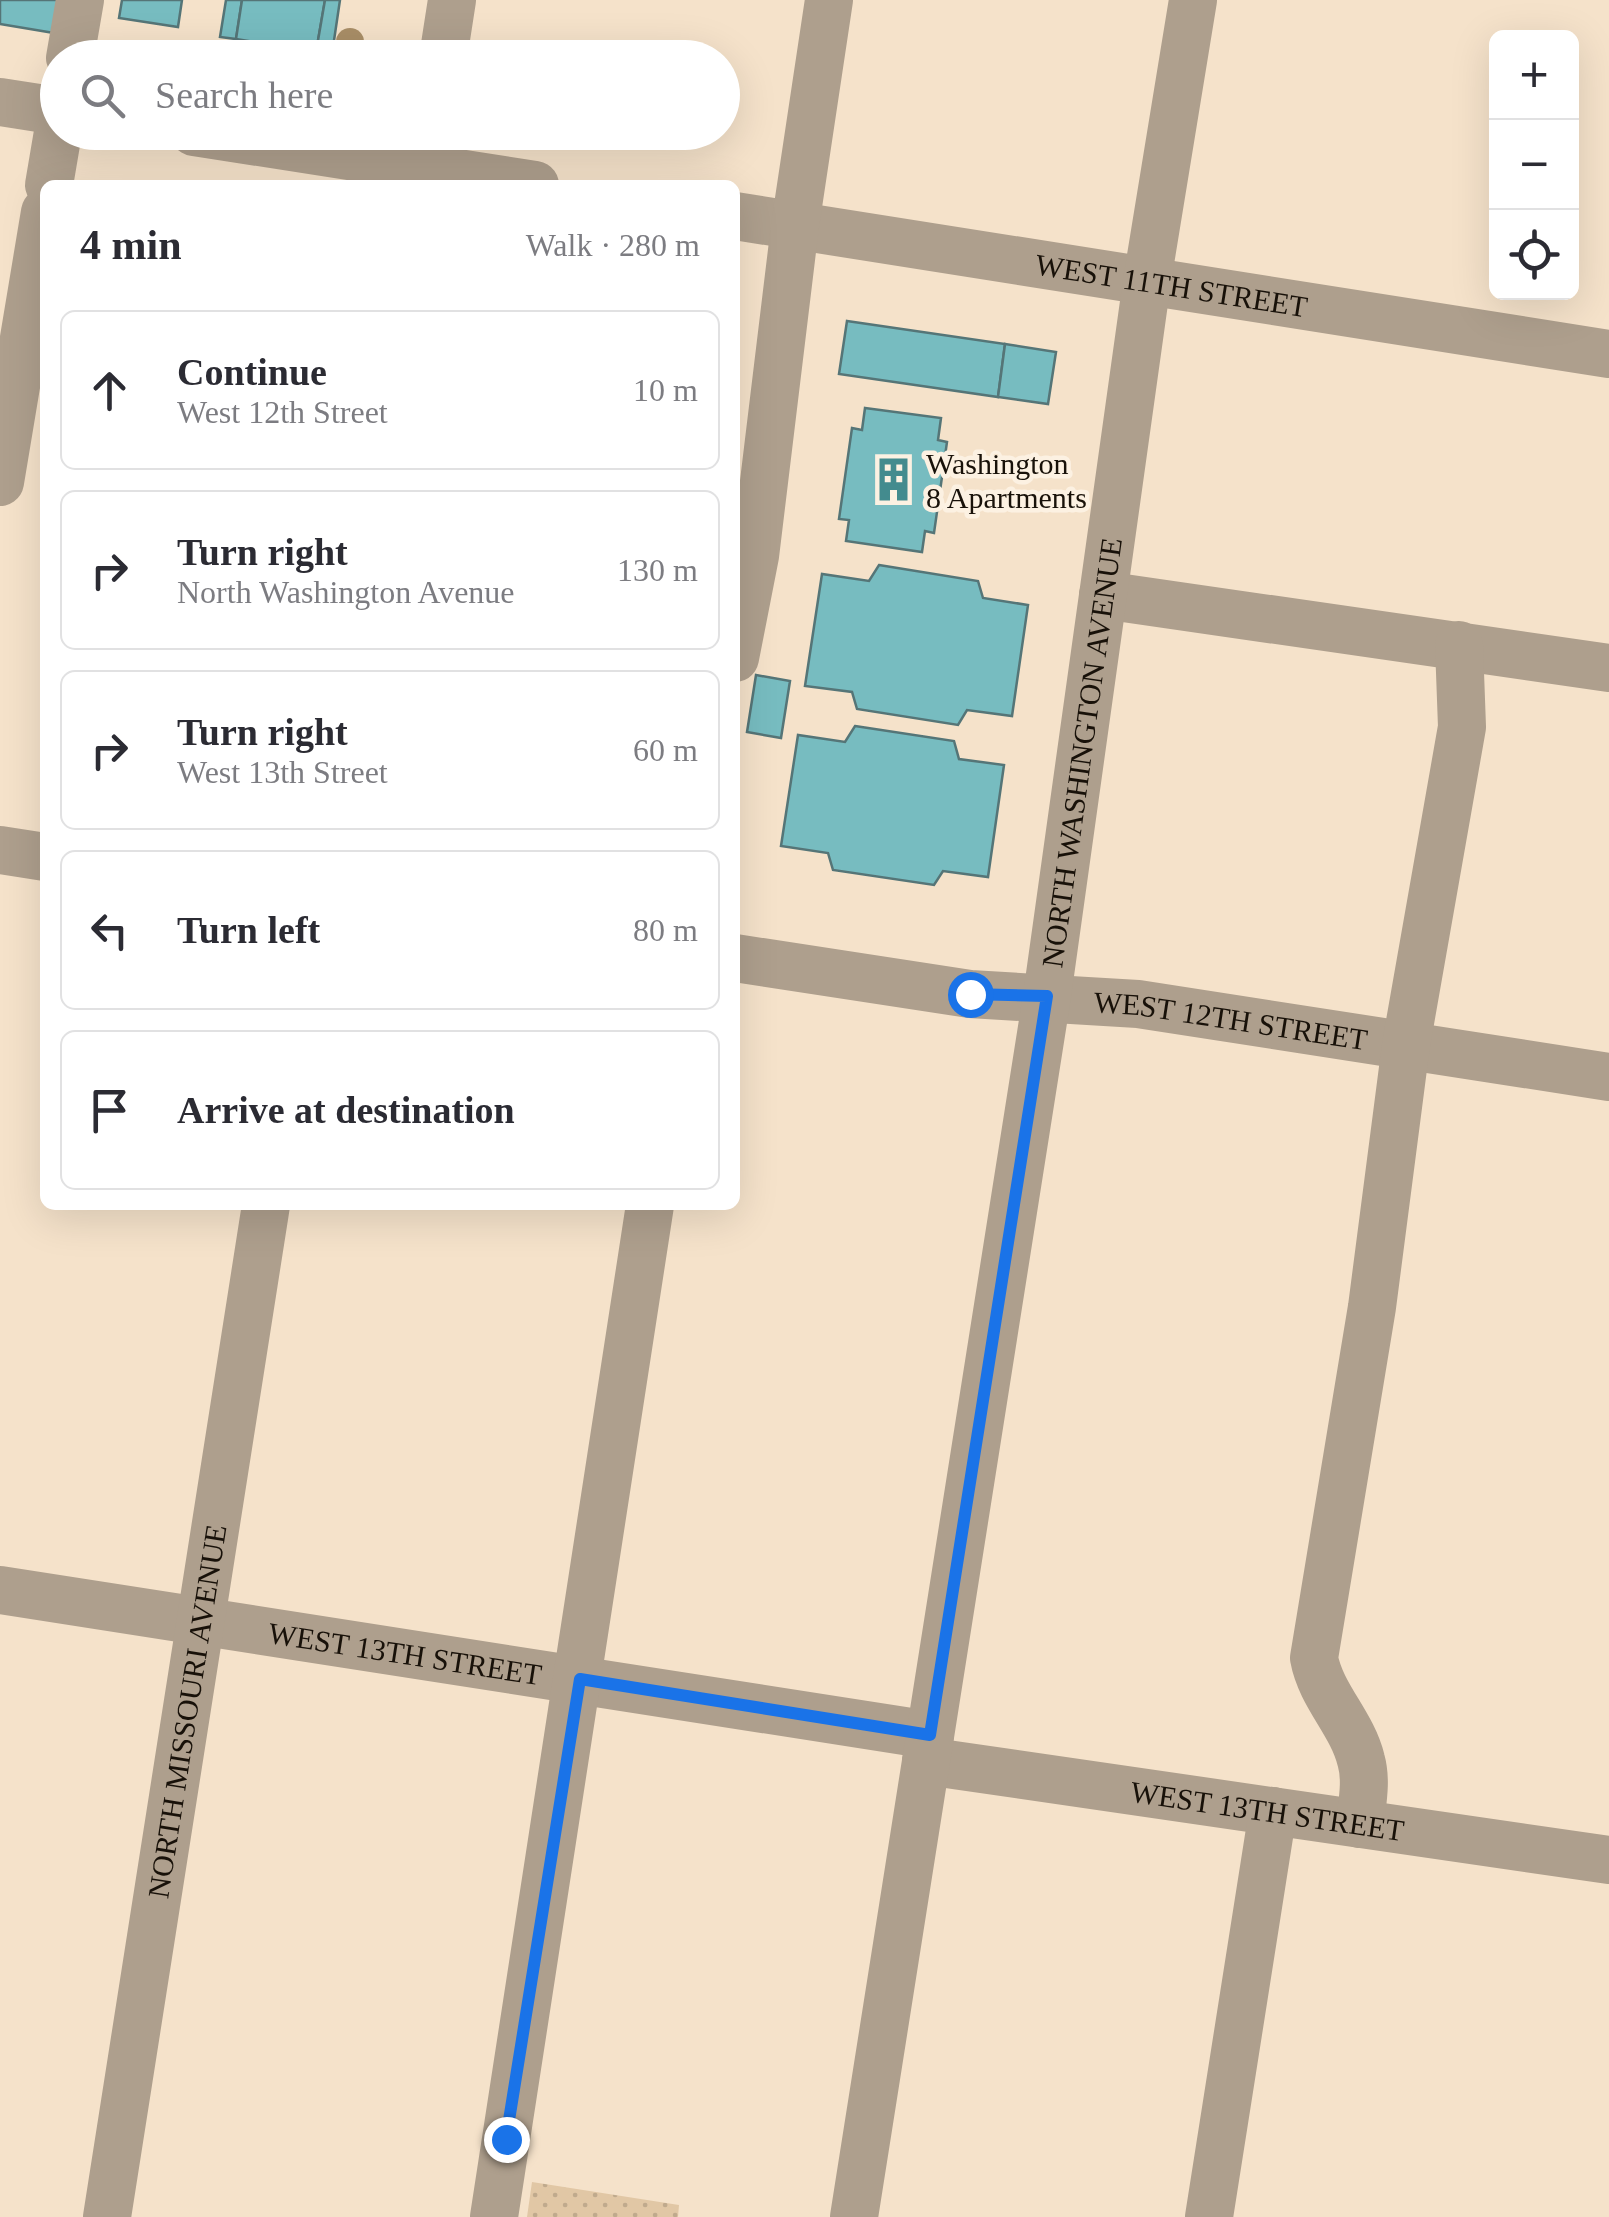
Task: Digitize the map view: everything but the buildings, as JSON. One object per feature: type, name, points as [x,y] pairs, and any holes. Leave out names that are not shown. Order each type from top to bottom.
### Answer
[{"type":"street","points":[[73,40],[80,0]]},
{"type":"street","points":[[446,40],[452,0]]},
{"type":"street","points":[[740,632],[755,556],[795,226],[829,0]]},
{"type":"street","name":"NORTH WASHINGTON AVENUE","points":[[854,2217],[1047,996],[1147,281],[1192,0]]},
{"type":"street","points":[[0,102],[40,109]]},
{"type":"street","points":[[51,180],[55,150]]},
{"type":"street","points":[[333,150],[426,162],[511,180]]},
{"type":"street","name":"WEST 11TH STREET","points":[[740,217],[1609,354]]},
{"type":"street","points":[[0,482],[40,242]]},
{"type":"street","points":[[1103,595],[1609,668]]},
{"type":"street","points":[[1360,1824],[1364,1787],[1361,1759],[1318,1679],[1314,1658],[1372,1306],[1406,1045],[1462,728],[1459,645]]},
{"type":"street","points":[[0,850],[40,856]]},
{"type":"street","name":"WEST 12TH STREET","points":[[740,959],[970,994],[1138,1004],[1609,1077]]},
{"type":"street","name":"NORTH MISSOURI AVENUE","points":[[107,2217],[265,1210]]},
{"type":"street","points":[[494,2217],[580,1679],[649,1210]]},
{"type":"street","name":"WEST 13TH STREET","points":[[0,1590],[580,1679],[1273,1811],[1609,1860]]},
{"type":"street","points":[[1209,2217],[1273,1811]]},
{"type":"shaded area","points":[[532,2182],[679,2205],[678,2217],[527,2217]]},
{"type":"place","name":"Washington 8 Apartments","points":[[893,480]]},
{"type":"route","points":[[506,2139],[580,1679],[930,1735],[1047,996],[970,994]]}]
